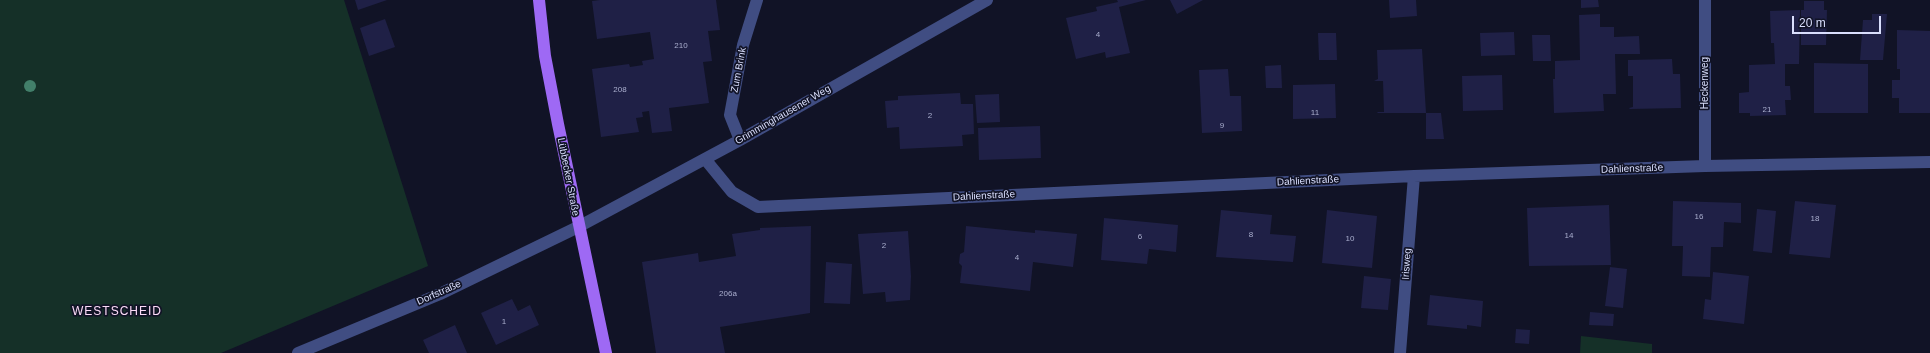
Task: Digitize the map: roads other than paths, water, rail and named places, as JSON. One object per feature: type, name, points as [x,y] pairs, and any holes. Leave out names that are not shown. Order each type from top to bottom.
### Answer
[{"type":"main road","name":"Lübbecker Straße","points":[[539,0],[545,56],[578,227],[606,353]]},
{"type":"street","name":"Zum Brink","points":[[740,140],[730,116],[743,45],[757,0]]},
{"type":"street","name":"Grimminghausener Weg","points":[[578,227],[706,159],[987,0]]},
{"type":"street","name":"Heckenweg","points":[[1705,0],[1705,166]]},
{"type":"street","name":"Dahlienstraße","points":[[706,159],[732,192],[758,206],[1414,176],[1705,166],[1930,162]]},
{"type":"street","name":"Irisweg","points":[[1400,353],[1414,176]]},
{"type":"street","name":"Dorfstraße","points":[[298,353],[440,294],[578,227]]},
{"type":"district","name":"WESTSCHEID","points":[[117,312]]}]
